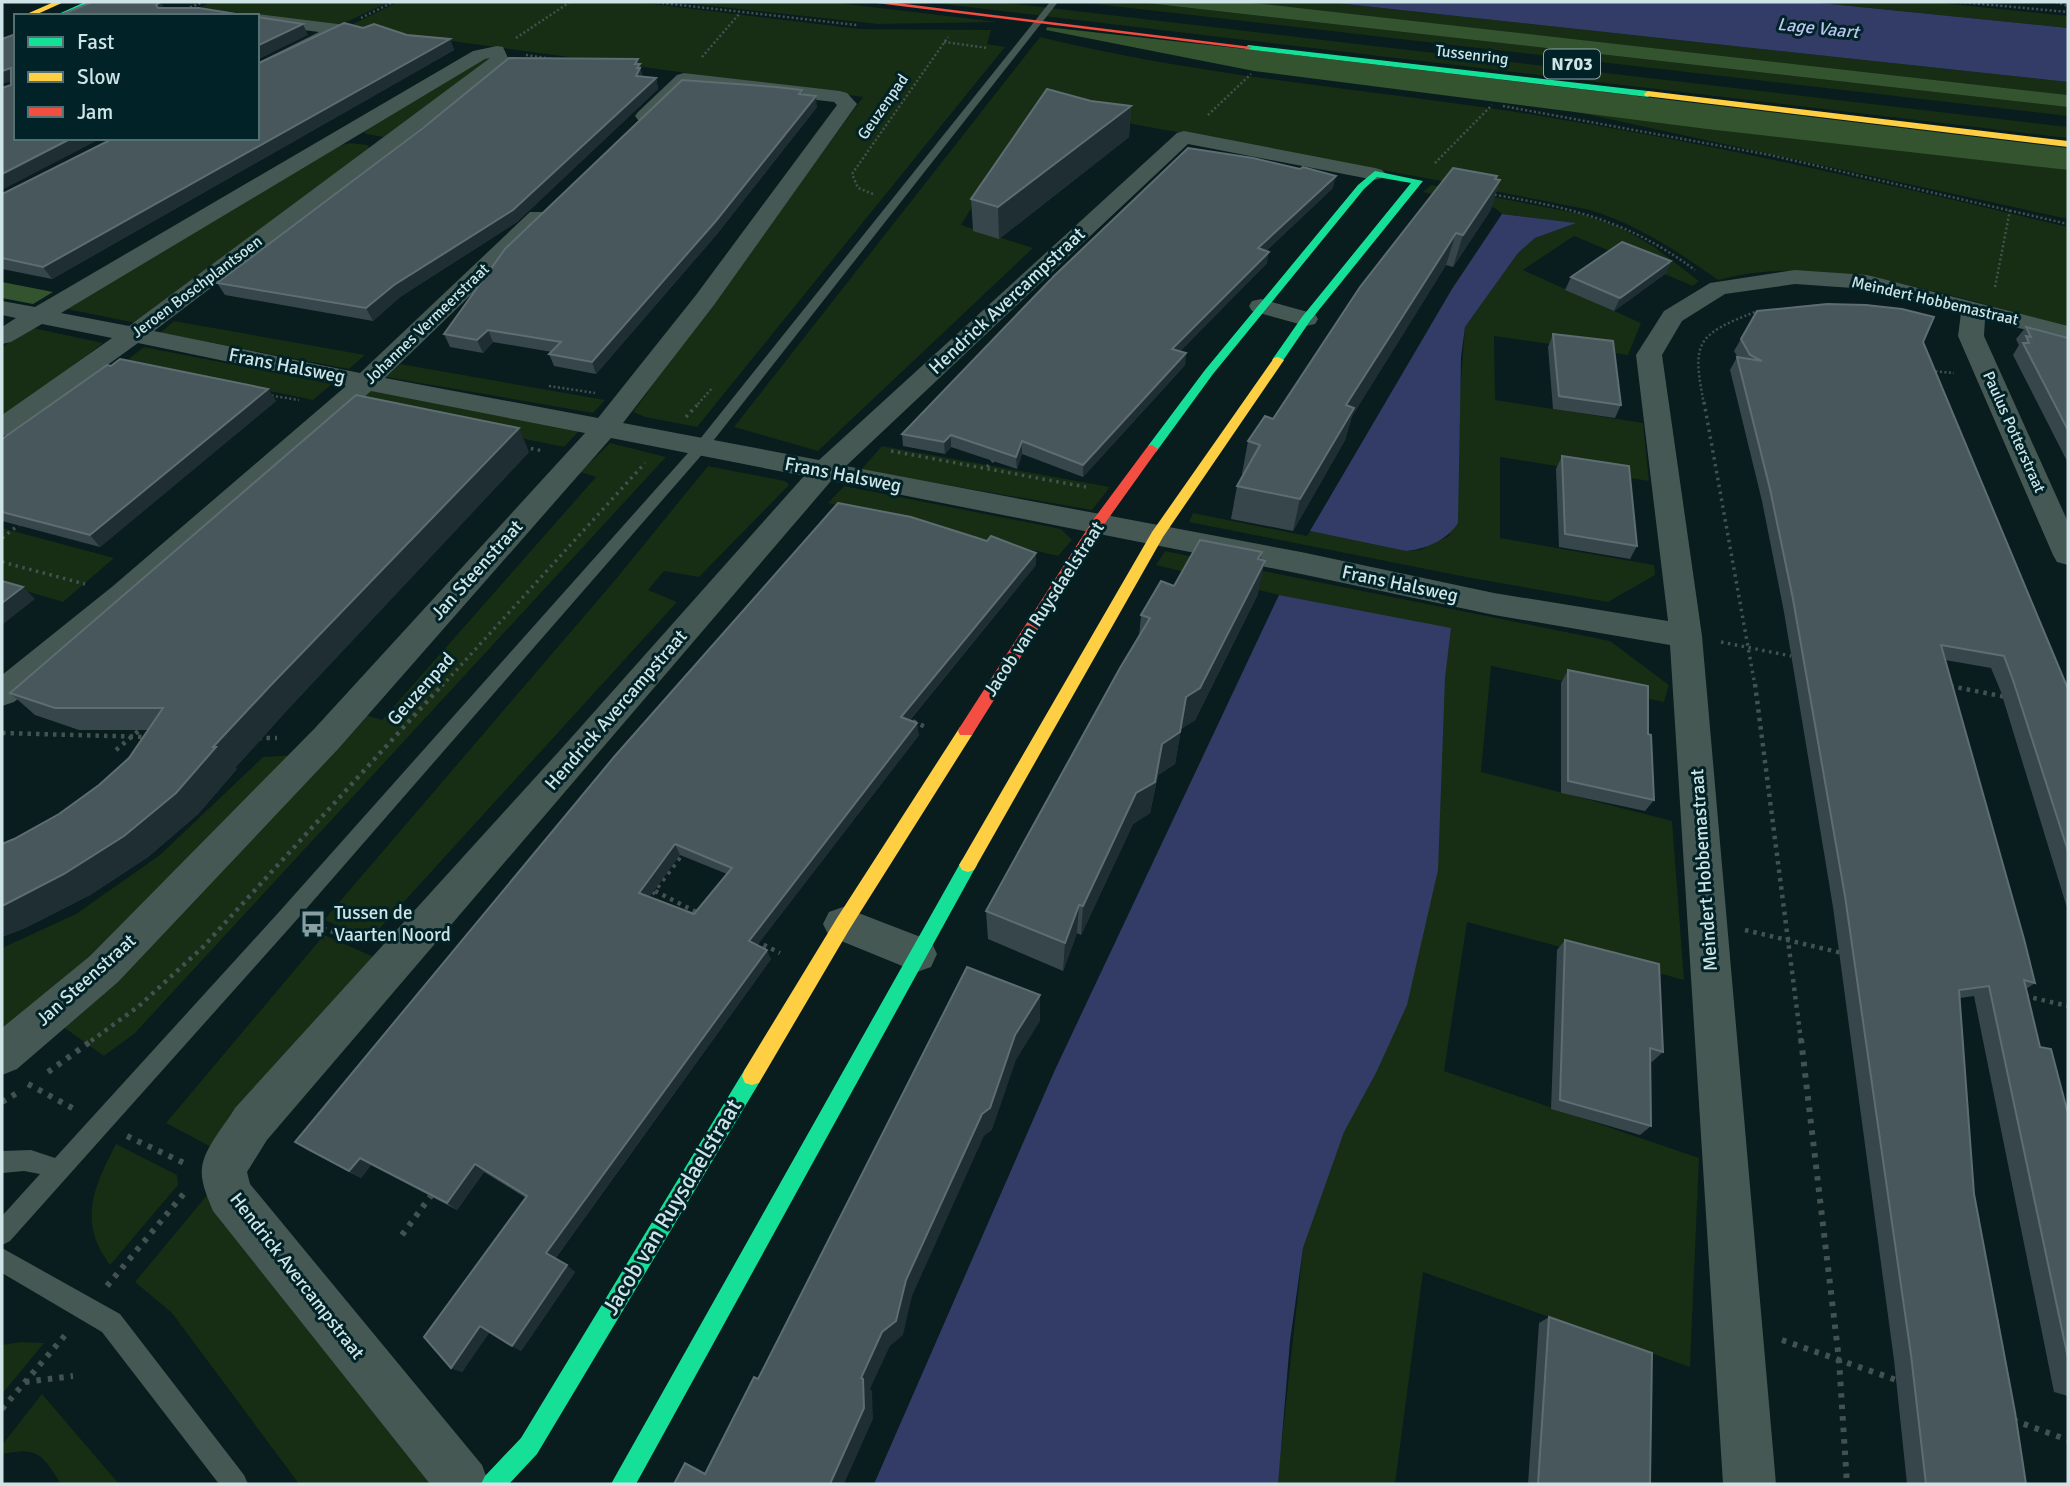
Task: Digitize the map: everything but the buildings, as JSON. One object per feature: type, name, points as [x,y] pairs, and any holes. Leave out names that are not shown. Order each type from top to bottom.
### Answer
[{"type":"main road","points":[[31,14],[60,2]]},
{"type":"main road","points":[[63,14],[91,2]]},
{"type":"main road","name":"Tussenring","points":[[872,2],[2068,144]]},
{"type":"main road","points":[[1031,2],[1060,4]]},
{"type":"main road","points":[[623,1484],[917,954],[1157,535],[1306,319],[1418,181],[1375,174]]},
{"type":"main road","name":"Jacob van Ruysdaelstraat","points":[[493,1484],[529,1446],[843,924],[1098,523],[1158,439],[1261,306],[1375,174]]},
{"type":"street","points":[[259,19],[338,29]]},
{"type":"street","points":[[259,69],[338,29]]},
{"type":"street","points":[[2,337],[479,55],[498,51]]},
{"type":"street","name":"Jeroen Boschplantsoen","points":[[2,428],[133,335],[390,144],[500,60],[498,51]]},
{"type":"street","points":[[624,136],[684,79]]},
{"type":"street","name":"Jan Steenstraat","points":[[2,1055],[104,969],[327,738],[606,427],[705,300],[847,104],[839,97],[684,79]]},
{"type":"street","points":[[344,136],[390,144]]},
{"type":"street","points":[[1184,137],[1375,174]]},
{"type":"street","name":"Hendrick Avercampstraat","points":[[463,1484],[229,1195],[224,1168],[251,1124],[396,957],[575,758],[822,472],[1184,137]]},
{"type":"street","name":"Johannes Vermeerstraat","points":[[2,693],[124,594],[366,382],[553,204]]},
{"type":"street","name":"Meindert Hobbemastraat","points":[[1750,1484],[1686,636],[1650,355],[1673,316],[1718,288],[1795,277],[1867,282],[2068,333]]},
{"type":"street","points":[[1261,306],[1306,319]]},
{"type":"street","name":"Frans Halsweg","points":[[2,308],[822,472],[1098,523],[1494,604],[1686,636]]},
{"type":"street","name":"Paulus Potterstraat","points":[[1982,310],[1972,337],[2068,555]]},
{"type":"street","points":[[843,924],[917,954]]},
{"type":"lane","points":[[2,1233],[286,918],[701,447],[1024,42],[1060,4]]},
{"type":"lane","points":[[2,1162],[14,1159],[39,1161],[58,1171]]},
{"type":"lane","points":[[2,1260],[111,1323],[235,1484]]},
{"type":"path","points":[[186,9],[204,2]]},
{"type":"path","points":[[338,29],[393,2]]},
{"type":"path","points":[[498,51],[569,2]]},
{"type":"path","points":[[653,2],[863,25]]},
{"type":"path","points":[[1960,2],[2068,12]]},
{"type":"path","points":[[2056,2],[2068,6]]},
{"type":"path","points":[[684,79],[740,12]]},
{"type":"path","name":"Geuzenpad","points":[[878,195],[860,191],[853,185],[852,174],[951,34]]},
{"type":"path","points":[[943,42],[996,49]]},
{"type":"path","points":[[1184,137],[1251,74],[1241,73]]},
{"type":"path","points":[[1480,103],[1770,155],[2068,224]]},
{"type":"path","points":[[1418,181],[1492,105]]},
{"type":"path","points":[[1486,193],[1594,214],[1637,230],[1671,251],[1718,288]]},
{"type":"path","points":[[1982,310],[2010,210]]},
{"type":"path","points":[[1762,309],[1731,321],[1702,341],[1696,362],[1750,648],[1789,941],[1839,1360],[1847,1484]]},
{"type":"path","points":[[1928,370],[1990,377]]},
{"type":"path","name":"Geuzenpad","points":[[2,1102],[30,1085],[139,1006],[203,947],[715,385]]},
{"type":"path","points":[[255,393],[337,407]]},
{"type":"path","points":[[512,444],[578,458]]},
{"type":"path","points":[[852,444],[1121,493]]},
{"type":"path","points":[[988,467],[996,457]]},
{"type":"path","points":[[2,538],[24,521]]},
{"type":"path","points":[[2,562],[124,594]]},
{"type":"path","points":[[1686,636],[1791,656]]},
{"type":"path","points":[[1948,686],[2015,699]]},
{"type":"path","points":[[901,716],[960,741]]},
{"type":"path","points":[[117,750],[143,727]]},
{"type":"path","points":[[2,733],[161,737]]},
{"type":"path","points":[[244,738],[327,738]]},
{"type":"path","points":[[647,902],[687,847]]},
{"type":"path","points":[[655,891],[704,916]]},
{"type":"path","points":[[1708,922],[1855,956]]},
{"type":"path","points":[[313,924],[396,957]]},
{"type":"path","points":[[754,940],[815,971]]},
{"type":"path","points":[[2022,995],[2068,1006]]},
{"type":"path","points":[[20,1082],[190,1166]]},
{"type":"path","points":[[402,1235],[435,1190]]},
{"type":"path","points":[[1738,1324],[1915,1386]]},
{"type":"path","points":[[24,1382],[73,1376]]},
{"type":"path","points":[[2004,1417],[2068,1440]]},
{"type":"green space","points":[[210,2],[389,2],[338,26],[200,8]]},
{"type":"green space","points":[[398,2],[636,2],[860,29],[991,30],[987,44],[1005,47],[697,427],[645,417],[633,412],[863,97],[347,27]]},
{"type":"green space","points":[[674,2],[829,2],[999,22],[878,24]]},
{"type":"green space","points":[[926,2],[998,2],[2068,127],[2068,138]]},
{"type":"green space","points":[[1078,2],[1138,2],[2068,107],[2068,116]]},
{"type":"green space","points":[[1138,2],[1242,2],[1281,6],[2068,95],[2068,107]]},
{"type":"green space","points":[[1242,2],[1327,2],[2068,82],[2068,95]]},
{"type":"green space","points":[[1810,2],[1931,2],[2068,16],[2068,28]]},
{"type":"green space","points":[[1047,27],[2068,148],[2068,170],[1707,129],[1254,71],[1046,30]]},
{"type":"green space","points":[[1040,37],[1101,51],[1224,72],[1602,126],[1803,166],[2068,227],[2068,327],[1939,292],[1848,275],[1803,271],[1759,272],[1718,280],[1657,240],[1590,210],[1034,106],[961,225],[1033,248],[818,451],[734,427]]},
{"type":"green space","points":[[480,57],[493,57],[384,137],[366,134],[361,129]]},
{"type":"green space","points":[[1572,111],[2068,170],[2068,219]]},
{"type":"green space","points":[[350,143],[368,145],[370,152],[136,323],[67,309],[336,147]]},
{"type":"green space","points":[[1431,185],[1581,214],[1619,227],[1653,246],[1699,281],[1693,286],[1574,236],[1523,270],[1641,323],[1628,355],[1494,336],[1495,400],[1643,423],[1649,481],[1500,457],[1500,538],[1654,565],[1655,575],[1608,602],[1189,522],[1193,513],[1307,536],[1310,531],[1406,551],[1420,550],[1449,536],[1465,327],[1518,253],[1535,238],[1574,223],[1502,214],[1495,208],[1423,192]]},
{"type":"green space","points":[[2,282],[53,292],[33,304],[2,298]]},
{"type":"green space","points":[[174,321],[365,355],[349,369],[160,333]]},
{"type":"green space","points":[[33,328],[103,343],[2,419],[2,347]]},
{"type":"green space","points":[[144,347],[332,384],[313,400],[126,361]]},
{"type":"green space","points":[[400,364],[605,400],[593,413],[386,377]]},
{"type":"green space","points":[[370,390],[579,431],[564,447],[354,404]]},
{"type":"green space","points":[[610,443],[666,457],[135,1033],[104,1056],[59,1024],[366,715],[382,720],[596,477],[580,472]]},
{"type":"green space","points":[[882,446],[1110,487],[1092,510],[861,470]]},
{"type":"green space","points":[[708,466],[785,481],[789,485],[699,577],[664,571],[648,590],[677,602],[370,939],[324,920],[616,579]]},
{"type":"green space","points":[[844,486],[1061,529],[1072,540],[1058,556],[828,503]]},
{"type":"green space","points":[[2,528],[114,558],[63,602],[2,584]]},
{"type":"green space","points":[[1165,551],[1610,641],[1669,685],[1664,702],[1491,666],[1481,772],[1672,821],[1684,980],[1467,922],[1444,1071],[1699,1158],[1690,1367],[1423,1272],[1395,1484],[1277,1484],[1303,1248],[1344,1131],[1376,1073],[1451,629],[1279,595],[1156,565]]},
{"type":"green space","points":[[297,755],[78,976],[2,1029],[2,948],[76,914],[160,855],[263,757]]},
{"type":"green space","points":[[324,935],[376,958],[213,1148],[166,1123]]},
{"type":"green space","points":[[116,1144],[177,1175],[178,1185],[110,1265],[94,1234],[92,1204],[101,1175]]},
{"type":"green space","points":[[208,1194],[214,1210],[432,1484],[299,1484],[172,1313],[135,1282]]},
{"type":"green space","points":[[44,1343],[2,1394],[2,1345]]},
{"type":"green space","points":[[42,1394],[119,1484],[61,1484],[38,1455],[24,1452],[2,1454],[2,1445]]},
{"type":"water","name":"Lage Vaart","points":[[1327,2],[1810,2],[2068,28],[2068,82]]},
{"type":"water","points":[[1502,214],[1576,223],[1535,238],[1518,253],[1465,327],[1461,357],[1458,523],[1448,535],[1435,543],[1406,551],[1310,531],[1452,289]]},
{"type":"water","points":[[1279,595],[1451,628],[1445,678],[1438,870],[1407,1005],[1376,1073],[1344,1132],[1303,1248],[1290,1341],[1278,1484],[874,1484],[1054,1072]]},
{"type":"traffic: fast","points":[[63,14],[91,2]]},
{"type":"traffic: fast","points":[[1248,47],[1648,94]]},
{"type":"traffic: fast","points":[[1152,449],[1209,372],[1361,187],[1375,174],[1418,181],[1306,319],[1278,360]]},
{"type":"traffic: fast","points":[[623,1484],[968,865]]},
{"type":"traffic: fast","points":[[493,1484],[529,1446],[752,1076]]},
{"type":"traffic: slow","points":[[31,14],[60,2]]},
{"type":"traffic: slow","points":[[1648,94],[2068,144]]},
{"type":"traffic: slow","points":[[968,865],[1157,535],[1278,360]]},
{"type":"traffic: slow","points":[[752,1076],[843,924],[966,731]]},
{"type":"traffic: jam","points":[[872,2],[1248,47]]},
{"type":"traffic: jam","points":[[966,731],[1098,523],[1152,449]]},
{"type":"place","name":"Tussen de Vaarten Noord","points":[[313,924]]}]
